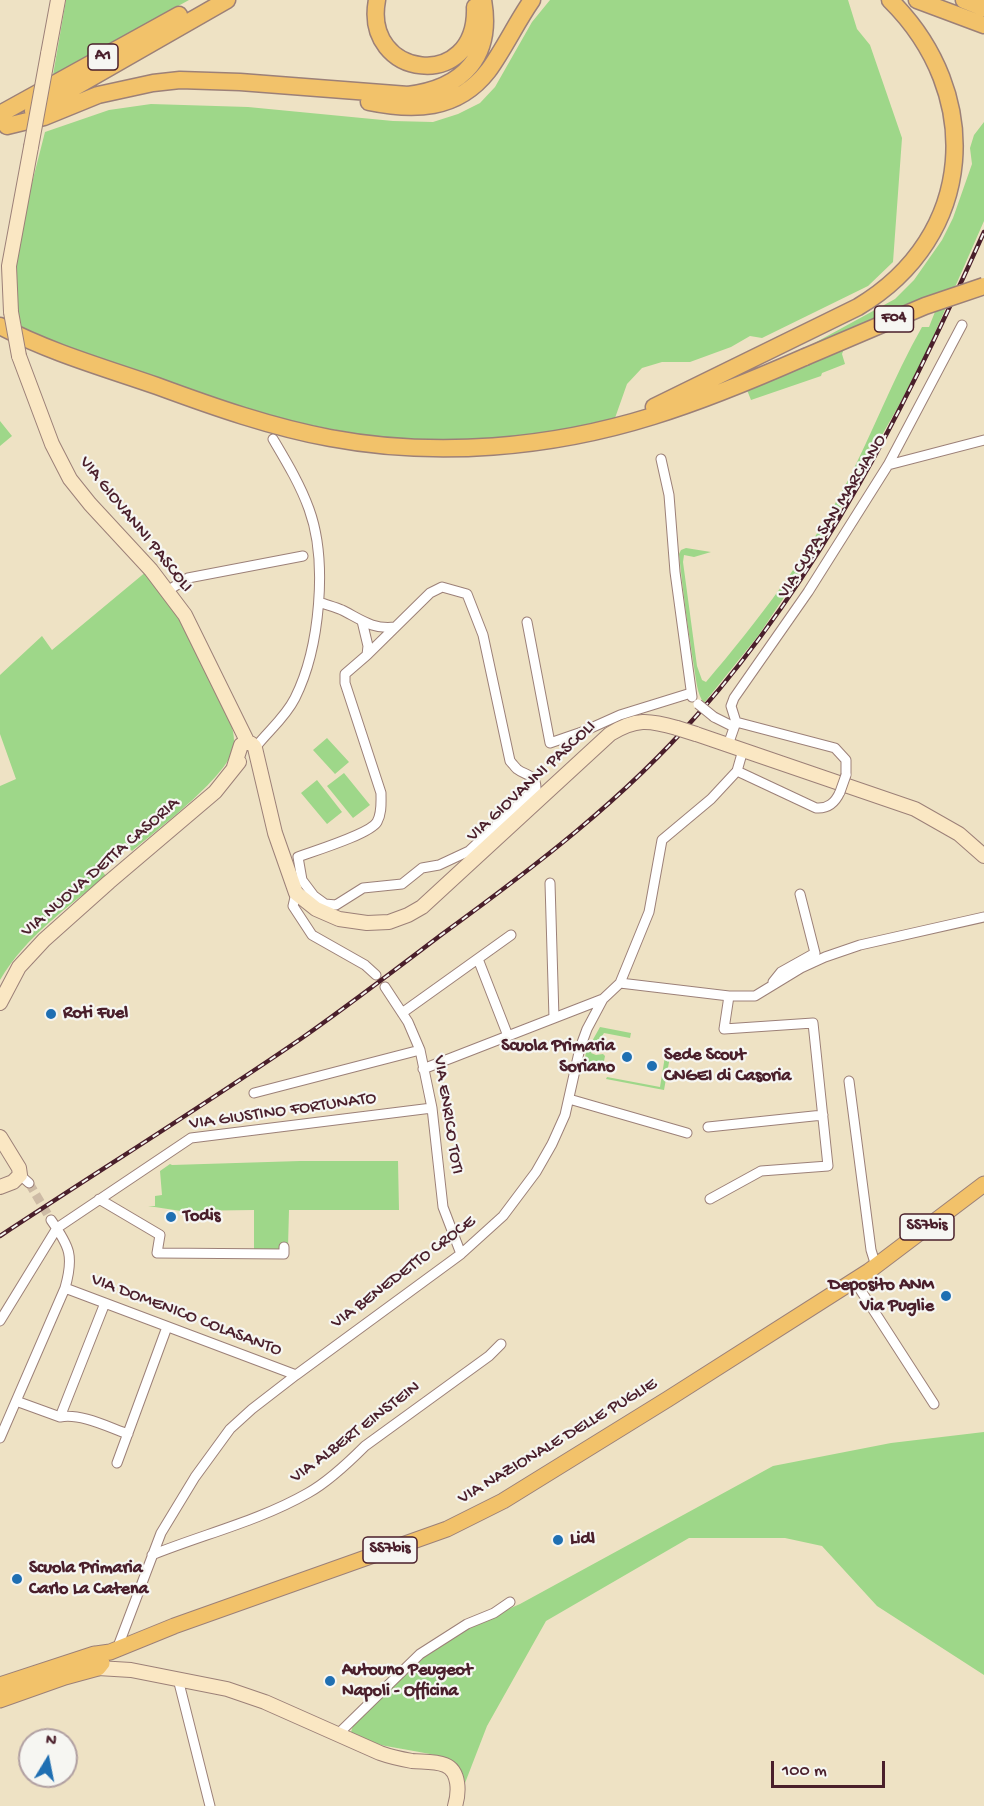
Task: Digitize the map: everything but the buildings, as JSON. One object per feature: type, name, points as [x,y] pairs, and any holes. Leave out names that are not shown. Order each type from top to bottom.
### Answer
[{"type":"highway","name":"A1","points":[[2,124],[206,0]]},
{"type":"highway","name":"A1","points":[[2,124],[227,0]]},
{"type":"highway","points":[[195,19],[240,0]]},
{"type":"highway","points":[[377,0],[375,21],[384,44],[400,59],[419,65],[430,65],[450,60],[468,44],[475,22],[475,0]]},
{"type":"highway","points":[[2,124],[44,117],[98,95],[153,82],[209,80],[408,94],[438,89],[459,76],[476,57],[485,34],[483,0]]},
{"type":"highway","points":[[300,88],[406,108],[423,107],[451,100],[474,86],[486,73],[532,0]]},
{"type":"highway","points":[[0,326],[39,344],[204,403],[285,428],[333,439],[422,448],[465,448],[545,441],[608,429],[858,307],[891,285],[930,242],[953,197],[960,170],[962,151],[958,109],[949,76],[931,44],[918,27],[890,0]]},
{"type":"highway","points":[[917,0],[984,25]]},
{"type":"highway","points":[[964,0],[984,8]]},
{"type":"highway","name":"F04","points":[[608,429],[682,407],[740,386],[925,306],[984,286]]},
{"type":"main road","name":"VIA NAZIONALE DELLE PUGLIE","points":[[66,1670],[101,1660],[174,1626],[447,1529],[491,1507],[653,1408],[876,1266],[984,1184]]},
{"type":"main road","points":[[0,1685],[66,1670]]},
{"type":"main road","points":[[0,1700],[66,1670]]},
{"type":"street","name":"VIA GIOVANNI PASCOLI","points":[[58,0],[9,266],[10,312],[19,356],[52,444],[70,479],[151,570],[185,615],[234,713],[261,778],[275,833],[296,893],[316,909],[339,919],[367,924],[389,922],[408,915],[422,907],[610,734],[627,724],[645,720],[696,734],[915,809],[959,834],[984,856]]},
{"type":"street","name":"VIA CUPA SAN MARCIANO","points":[[728,745],[735,725],[731,706],[734,698],[808,592],[888,465],[962,325]]},
{"type":"street","points":[[248,751],[282,718],[295,698],[307,666],[319,602],[317,546],[309,510],[293,474],[273,439]]},
{"type":"street","points":[[888,465],[984,440]]},
{"type":"street","points":[[661,459],[669,495],[675,572],[691,693],[698,704],[714,717],[735,725],[836,748],[846,760],[846,775],[840,792],[836,800],[828,807],[816,808],[736,771]]},
{"type":"street","points":[[167,591],[188,578],[303,556]]},
{"type":"street","points":[[442,587],[467,594],[483,635],[510,761],[516,769],[533,777],[536,781],[536,788],[469,851],[439,865],[422,868],[402,884],[363,888],[336,905],[326,904],[314,896],[302,880],[298,857],[366,832],[377,823],[381,810],[381,794],[345,683],[345,674],[367,655],[430,593],[442,587]]},
{"type":"street","points":[[319,602],[340,609],[374,627],[384,629],[395,627]]},
{"type":"street","points":[[362,621],[366,634],[367,655]]},
{"type":"street","points":[[527,622],[550,743],[621,715],[691,693]]},
{"type":"street","name":"VIA BENEDETTO CROCE","points":[[101,1660],[161,1533],[195,1477],[230,1429],[296,1375],[461,1254],[503,1216],[536,1172],[552,1144],[569,1099],[580,1048],[587,1029],[603,999],[620,983],[649,912],[662,840],[711,799],[736,771],[743,750]]},
{"type":"street","name":"VIA NUOVA DETTA CASORIA","points":[[0,1004],[19,967],[44,940],[215,792],[248,751]]},
{"type":"street","points":[[550,883],[554,1018]]},
{"type":"street","points":[[296,893],[293,906],[312,934],[365,965],[376,975]]},
{"type":"street","points":[[767,988],[782,972],[814,953],[800,894]]},
{"type":"street","points":[[620,983],[729,996],[755,996],[825,957],[860,945],[984,918]]},
{"type":"street","points":[[402,1013],[511,935]]},
{"type":"street","points":[[478,959],[508,1035]]},
{"type":"street","name":"VIA ENRICO TOTI","points":[[385,987],[402,1013],[420,1050],[432,1108],[443,1207],[461,1254]]},
{"type":"street","points":[[710,1200],[761,1171],[828,1166],[813,1023],[724,1029],[729,996]]},
{"type":"street","points":[[423,1069],[603,999]]},
{"type":"street","points":[[254,1093],[420,1050]]},
{"type":"street","points":[[849,1081],[871,1250],[876,1266]]},
{"type":"street","points":[[569,1099],[687,1133]]},
{"type":"street","name":"VIA GIUSTINO FORTUNATO","points":[[54,1224],[99,1199],[191,1138],[432,1108]]},
{"type":"street","points":[[708,1127],[824,1115]]},
{"type":"street","points":[[0,1137],[24,1179],[0,1186]]},
{"type":"street","points":[[99,1199],[160,1235],[157,1253],[284,1254],[284,1247]]},
{"type":"street","points":[[0,1321],[54,1224],[64,1237],[70,1253],[71,1268],[65,1288],[0,1438]]},
{"type":"street","points":[[854,1280],[934,1404]]},
{"type":"street","name":"VIA DOMENICO COLASANTO","points":[[65,1288],[296,1375]]},
{"type":"street","points":[[60,1417],[105,1303]]},
{"type":"street","points":[[117,1463],[167,1327]]},
{"type":"street","name":"VIA ALBERT EINSTEIN","points":[[152,1555],[269,1512],[309,1493],[365,1446],[489,1356],[501,1344]]},
{"type":"street","points":[[16,1401],[60,1417],[67,1416],[96,1422],[128,1434]]},
{"type":"street","points":[[337,1736],[421,1651],[467,1624],[494,1613],[510,1602]]},
{"type":"street","points":[[101,1660],[131,1670],[227,1689],[265,1702],[337,1736],[396,1758],[445,1765],[453,1771],[457,1782],[458,1798],[455,1806]]},
{"type":"street","points":[[178,1678],[210,1806]]},
{"type":"green space","points":[[66,0],[189,0],[53,75]]},
{"type":"green space","points":[[550,0],[848,0],[857,29],[870,45],[902,138],[893,262],[868,286],[762,338],[750,336],[731,347],[690,362],[662,362],[642,368],[627,384],[615,418],[559,432],[466,441],[410,440],[363,435],[273,418],[19,329],[14,281],[21,226],[45,132],[109,110],[151,104],[248,107],[393,121],[433,122],[458,114],[480,103],[495,87],[532,22]]},
{"type":"green space","points":[[984,122],[984,221],[926,353],[898,407],[818,547],[758,636],[704,703],[697,686],[679,554],[681,550],[686,548],[711,552],[694,557],[684,555],[683,562],[697,666],[702,680],[706,682],[781,587],[831,511],[922,327],[929,327],[942,294],[851,331],[842,354],[845,364],[822,373],[821,376],[751,400],[747,390],[809,346],[895,299],[914,280],[942,240],[953,218],[972,164],[970,148],[974,135]]},
{"type":"green space","points":[[0,421],[12,436],[0,446]]},
{"type":"green space","points":[[147,571],[181,618],[228,714],[234,736],[233,750],[227,762],[204,789],[132,851],[128,847],[102,871],[106,876],[35,936],[10,964],[0,980],[0,786],[16,779],[0,734],[0,675],[42,636],[52,650]]},
{"type":"green space","points":[[327,738],[349,762],[335,774],[313,750]]},
{"type":"green space","points":[[344,773],[370,805],[353,818],[327,786]]},
{"type":"green space","points":[[317,780],[342,812],[327,824],[301,793]]},
{"type":"green space","points":[[600,1027],[631,1033],[630,1038],[604,1033],[591,1053],[605,1056],[604,1061],[601,1063],[596,1061],[595,1064],[607,1067],[606,1072],[583,1068],[586,1052]]},
{"type":"green space","points":[[666,1050],[671,1051],[664,1090],[606,1079],[607,1077],[660,1087]]},
{"type":"green space","points":[[398,1161],[399,1210],[289,1210],[288,1247],[279,1247],[279,1250],[254,1250],[254,1210],[181,1211],[148,1206],[155,1206],[155,1196],[162,1195],[160,1171],[170,1164]]},
{"type":"green space","points":[[984,1432],[984,1675],[877,1606],[822,1546],[785,1538],[689,1538],[546,1621],[487,1726],[465,1783],[461,1770],[453,1762],[426,1753],[377,1744],[351,1732],[354,1722],[424,1655],[472,1625],[520,1604],[773,1466],[891,1443]]},
{"type":"tunnel","points":[[29,1183],[51,1220]]},
{"type":"railway","points":[[0,1236],[227,1088],[355,1000],[576,832],[669,745],[743,660],[823,545],[893,422],[984,232]]},
{"type":"place","name":"Roti Fuel","points":[[51,1014]]},
{"type":"place","name":"Scuola Primaria Soriano","points":[[627,1057]]},
{"type":"place","name":"Sede Scout CNGEI di Casoria","points":[[652,1066]]},
{"type":"place","name":"Todis","points":[[171,1217]]},
{"type":"place","name":"Deposito ANM Via Puglie","points":[[946,1296]]},
{"type":"place","name":"Lidl","points":[[558,1540]]},
{"type":"place","name":"Scuola Primaria Carlo La Catena","points":[[17,1579]]},
{"type":"place","name":"Autouno Peugeot Napoli - Officina","points":[[330,1681]]}]
